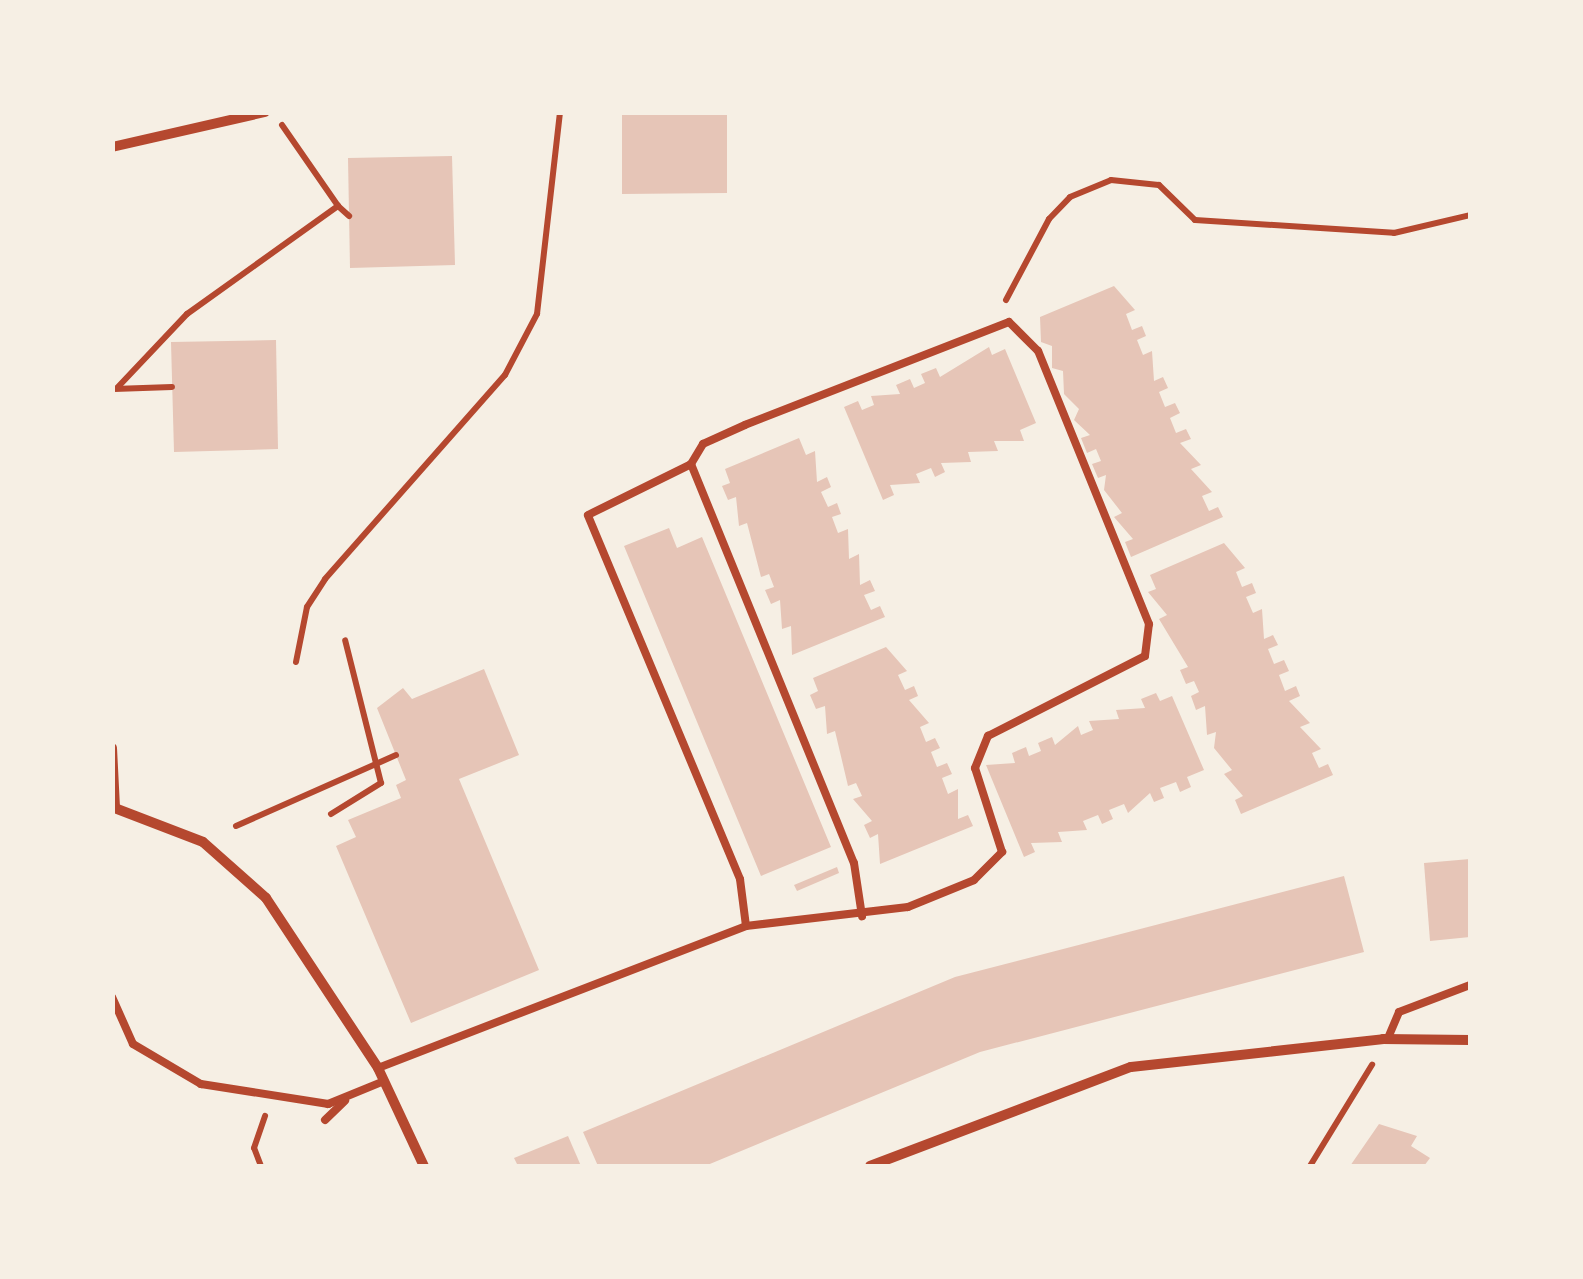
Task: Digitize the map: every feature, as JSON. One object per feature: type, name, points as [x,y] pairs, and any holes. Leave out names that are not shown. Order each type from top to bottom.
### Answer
[{"type":"street","points":[[112,147],[264,112]]},
{"type":"street","points":[[112,748],[114,807],[203,842],[266,898],[378,1068],[424,1166]]},
{"type":"street","points":[[870,1166],[1132,1067],[1386,1038],[1470,1040]]},
{"type":"lane","points":[[378,1068],[746,926],[862,916],[908,907],[993,867],[1002,835],[975,768],[988,736],[1141,662],[1148,644],[1149,624],[1038,351],[999,320],[703,444],[691,464],[588,515],[740,879],[746,926]]},
{"type":"lane","points":[[691,464],[854,863],[862,916]]},
{"type":"lane","points":[[1386,1038],[1399,1012],[1470,984]]},
{"type":"lane","points":[[112,997],[133,1044],[172,1072],[245,1093],[345,1101]]},
{"type":"lane","points":[[325,1120],[345,1101],[384,1081]]},
{"type":"path","points":[[278,112],[338,206],[350,216]]},
{"type":"path","points":[[296,662],[307,606],[325,579],[504,375],[537,314],[560,112]]},
{"type":"path","points":[[999,320],[1024,253],[1049,218],[1070,197],[1111,180],[1159,185],[1195,220],[1394,234],[1470,215]]},
{"type":"path","points":[[114,388],[161,336],[338,206]]},
{"type":"path","points":[[114,388],[172,387]]},
{"type":"path","points":[[331,814],[380,783],[345,640]]},
{"type":"path","points":[[236,826],[396,754]]},
{"type":"path","points":[[1310,1166],[1386,1038]]},
{"type":"path","points":[[260,1130],[261,1166]]},
{"type":"building","points":[[622,112],[727,112],[727,193],[622,194]]},
{"type":"building","points":[[452,156],[455,265],[350,268],[348,158]]},
{"type":"building","points":[[1114,286],[1135,310],[1126,314],[1132,330],[1142,326],[1146,336],[1137,340],[1143,355],[1152,351],[1154,381],[1163,377],[1168,388],[1159,392],[1165,407],[1175,403],[1180,413],[1170,418],[1176,433],[1186,429],[1191,439],[1180,443],[1201,465],[1191,469],[1212,492],[1202,496],[1209,511],[1218,507],[1223,517],[1131,557],[1125,542],[1133,539],[1114,517],[1122,513],[1104,490],[1106,475],[1098,478],[1092,464],[1101,461],[1096,449],[1087,453],[1081,438],[1090,435],[1074,420],[1079,409],[1064,394],[1063,371],[1052,368],[1052,346],[1041,342],[1040,317]]},
{"type":"building","points":[[276,340],[278,449],[174,452],[171,342]]},
{"type":"building","points":[[989,347],[992,355],[1005,349],[1036,423],[1020,430],[1024,441],[994,441],[998,451],[968,452],[971,462],[941,463],[945,472],[935,477],[931,468],[916,474],[920,483],[890,485],[894,495],[883,500],[844,407],[858,401],[862,410],[874,405],[871,396],[900,394],[896,385],[910,379],[914,388],[925,383],[921,374],[936,368],[940,377]]},
{"type":"building","points":[[799,438],[806,455],[815,451],[817,482],[827,477],[831,487],[821,492],[828,507],[837,503],[841,514],[832,517],[838,533],[848,529],[849,559],[859,554],[860,585],[870,580],[875,591],[864,595],[871,610],[880,606],[885,617],[792,655],[791,626],[782,629],[780,600],[771,604],[765,590],[774,587],[769,574],[761,577],[747,523],[739,526],[736,497],[728,500],[722,486],[730,483],[725,469]]},
{"type":"building","points":[[669,528],[677,548],[702,537],[831,847],[761,876],[624,546]]},
{"type":"building","points":[[1224,543],[1245,568],[1236,572],[1242,587],[1252,583],[1256,593],[1246,597],[1253,613],[1262,609],[1264,639],[1273,635],[1278,645],[1268,649],[1274,664],[1284,660],[1289,671],[1279,675],[1285,691],[1296,686],[1300,696],[1289,701],[1310,723],[1300,727],[1321,749],[1312,753],[1319,768],[1328,764],[1333,775],[1241,814],[1235,800],[1243,796],[1224,774],[1232,770],[1214,748],[1216,732],[1207,735],[1205,706],[1196,710],[1191,696],[1199,692],[1194,681],[1186,684],[1180,670],[1188,667],[1159,619],[1167,615],[1148,592],[1156,589],[1150,575]]},
{"type":"building","points":[[886,647],[907,671],[898,675],[905,690],[914,686],[918,696],[909,700],[929,723],[920,727],[926,742],[935,738],[940,748],[931,752],[937,767],[947,763],[952,774],[942,778],[948,794],[958,789],[958,819],[968,815],[973,826],[880,864],[878,834],[870,838],[864,825],[872,821],[853,799],[862,796],[856,783],[848,786],[835,731],[827,734],[825,706],[816,709],[810,695],[818,691],[813,678]]},
{"type":"building","points":[[484,669],[519,755],[459,779],[539,970],[411,1023],[336,846],[356,837],[348,820],[401,798],[396,785],[406,780],[377,708],[403,688],[412,699]]},
{"type":"building","points":[[1156,693],[1160,701],[1172,696],[1204,770],[1187,777],[1191,787],[1180,792],[1176,782],[1160,788],[1164,798],[1154,802],[1150,793],[1128,813],[1124,804],[1109,810],[1113,819],[1102,824],[1098,815],[1083,821],[1087,830],[1058,832],[1062,842],[1031,843],[1035,852],[1024,857],[986,765],[1015,763],[1012,753],[1026,747],[1029,756],[1041,751],[1038,743],[1052,737],[1055,745],[1078,726],[1081,735],[1093,730],[1089,721],[1119,719],[1116,710],[1145,708],[1141,699]]},
{"type":"building","points":[[1470,859],[1470,937],[1430,941],[1424,863]]},
{"type":"building","points":[[837,867],[839,873],[797,891],[794,885]]},
{"type":"building","points":[[1344,876],[1364,952],[980,1052],[705,1166],[598,1166],[583,1132],[955,977]]},
{"type":"building","points":[[1379,1124],[1417,1136],[1411,1146],[1430,1158],[1424,1166],[1350,1166]]},
{"type":"building","points":[[568,1136],[581,1166],[518,1166],[514,1158]]}]
